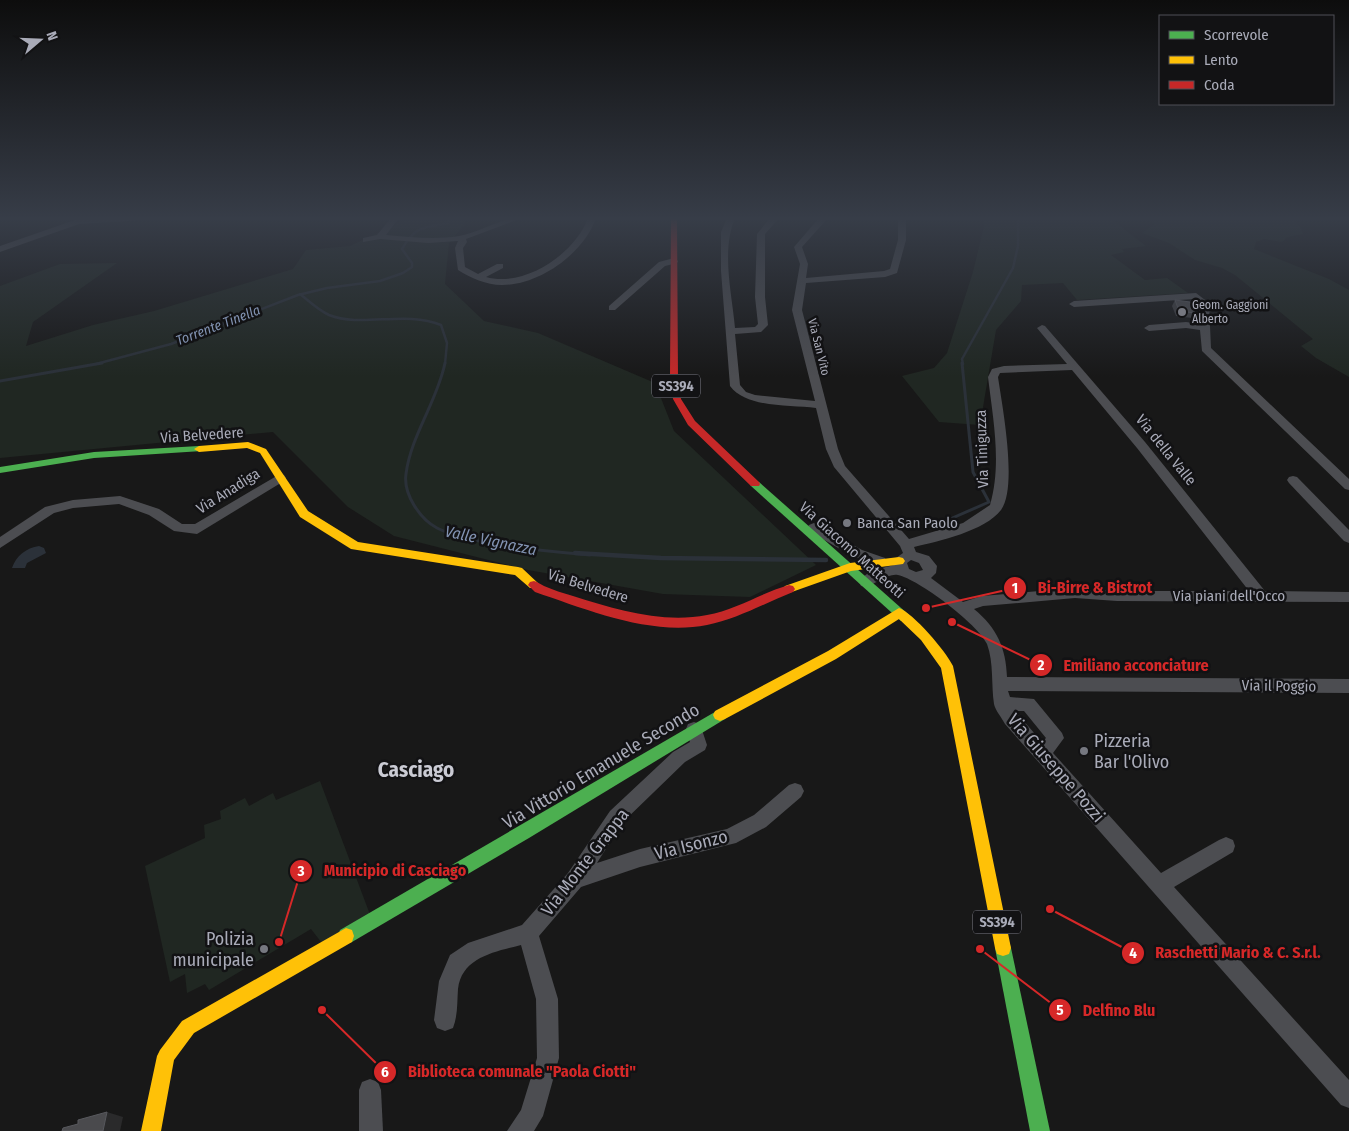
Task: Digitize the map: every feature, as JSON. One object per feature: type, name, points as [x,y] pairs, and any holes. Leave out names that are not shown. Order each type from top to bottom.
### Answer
[{"type":"street","points":[[465,271],[472,275],[506,282],[538,271]]},
{"type":"street","points":[[481,276],[491,271]]},
{"type":"street","points":[[612,308],[654,271]]},
{"type":"street","name":"Via Giacomo Matteotti","points":[[674,271],[674,376],[677,399],[691,423],[717,449],[899,612],[941,656],[950,674],[995,912],[1040,1131]]},
{"type":"street","points":[[727,271],[729,331],[736,386],[742,394],[752,398],[821,405]]},
{"type":"street","points":[[729,331],[755,330],[763,325],[760,297],[760,271]]},
{"type":"street","name":"Via San Vito","points":[[804,271],[803,281],[797,298],[797,310],[832,449],[840,467],[904,557]]},
{"type":"street","points":[[803,281],[885,274],[894,271]]},
{"type":"street","points":[[1074,304],[1196,296],[1204,302],[1206,349],[1349,486]]},
{"type":"street","points":[[1149,328],[1186,325],[1204,328]]},
{"type":"street","name":"Via della Valle","points":[[1042,328],[1141,445],[1261,596]]},
{"type":"street","name":"Via Tiniguzza","points":[[904,557],[927,539],[979,520],[996,507],[1001,484],[1000,430],[993,377],[996,371],[1004,368],[1075,366]]},
{"type":"street","name":"Via Belvedere","points":[[0,470],[33,463],[94,455],[160,453],[248,444],[263,451],[304,514],[355,546],[518,571],[539,589],[591,606],[674,624],[707,620],[850,567],[904,557]]},
{"type":"street","name":"Via Anadiga","points":[[0,543],[50,510],[73,504],[120,500],[154,512],[179,528],[197,530],[280,478]]},
{"type":"street","points":[[1293,480],[1349,538]]},
{"type":"street","points":[[785,509],[857,553],[880,562]]},
{"type":"street","points":[[866,582],[904,557],[920,557],[928,563],[928,573],[921,577],[907,575],[904,557]]},
{"type":"street","name":"Via Giuseppe Pozzi","points":[[921,577],[937,593],[962,608],[979,622],[993,641],[998,656],[998,684],[1002,704],[1028,704],[1056,738],[1042,753],[1349,1097]]},
{"type":"street","name":"Via piani dell'Occo","points":[[962,608],[982,601],[1075,593],[1117,596],[1349,597]]},
{"type":"street","name":"Via Vittorio Emanuele Secondo","points":[[151,1131],[166,1056],[188,1028],[524,833],[694,729],[832,655],[899,612]]},
{"type":"street","name":"Via il Poggio","points":[[998,684],[1349,686]]},
{"type":"street","name":"Via Monte Grappa","points":[[528,933],[575,880],[616,816],[679,757],[699,745],[694,729]]},
{"type":"street","name":"Via Isonzo","points":[[575,880],[640,858],[730,837],[760,821],[795,791]]},
{"type":"street","points":[[1159,885],[1226,846]]},
{"type":"street","points":[[445,1020],[452,970],[459,960],[474,950],[528,933],[548,999],[548,1058],[531,1116],[519,1131]]},
{"type":"street","points":[[370,1090],[371,1131]]},
{"type":"shaded area","points":[[42,271],[106,271],[33,322],[26,346],[93,325],[154,311],[287,271],[446,271],[445,284],[484,321],[538,333],[655,383],[674,431],[816,565],[750,597],[663,594],[528,570],[394,536],[348,507],[273,432],[0,458],[0,286]]},
{"type":"shaded area","points":[[1132,271],[1145,280],[1167,278],[1188,293],[1077,300],[1063,283],[1022,285],[1021,301],[996,330],[980,425],[939,422],[902,376],[934,368],[947,353],[973,272]]},
{"type":"shaded area","points":[[1227,271],[1308,271],[1349,290],[1349,377],[1316,358],[1301,346],[1313,339],[1235,275]]},
{"type":"shaded area","points":[[39,546],[44,548],[46,553],[27,563],[25,568],[12,568],[22,553]]},
{"type":"shaded area","points":[[320,781],[372,920],[325,947],[311,929],[209,990],[205,984],[187,993],[185,974],[170,982],[145,866],[205,838],[204,825],[221,819],[220,811],[245,798],[249,806],[273,793],[276,800]]},
{"type":"building","points":[[1175,300],[1190,302],[1195,313],[1179,311]]},
{"type":"building","points":[[107,1112],[103,1131],[62,1131],[63,1128],[78,1124],[78,1120]]},
{"type":"waterway","name":"Torrente Tinella","points":[[300,294],[327,288],[380,281],[406,271]]},
{"type":"waterway","points":[[963,364],[962,359],[1011,271]]},
{"type":"waterway","name":"Torrente Tinella","points":[[96,364],[171,344],[300,294]]},
{"type":"waterway","name":"Valle Vignazza","points":[[300,294],[325,313],[342,319],[413,319],[441,325],[447,343],[445,364]]},
{"type":"waterway","name":"Torrente Tinella","points":[[0,381],[102,363]]},
{"type":"waterway","name":"Valle Vignazza","points":[[445,363],[436,391],[413,446],[406,474],[407,490],[419,512],[437,528],[469,539],[512,547],[590,555]]},
{"type":"waterway","points":[[941,523],[989,502],[973,472],[962,363]]},
{"type":"waterway","name":"Valle Vignazza","points":[[575,553],[661,558],[826,560]]},
{"type":"traffic: fast","points":[[0,470],[94,455],[199,449]]},
{"type":"traffic: fast","points":[[755,484],[905,618]]},
{"type":"traffic: fast","points":[[346,936],[524,833],[720,715]]},
{"type":"traffic: fast","points":[[1003,948],[1040,1131]]},
{"type":"traffic: slow","points":[[199,449],[248,445],[263,451],[304,514],[355,546],[518,571],[534,585]]},
{"type":"traffic: slow","points":[[789,589],[850,567],[899,561]]},
{"type":"traffic: slow","points":[[720,715],[832,655],[899,613]]},
{"type":"traffic: slow","points":[[905,618],[925,637],[947,666],[1003,948]]},
{"type":"traffic: slow","points":[[151,1131],[166,1056],[188,1027],[346,936]]},
{"type":"traffic: jam","points":[[674,271],[674,376],[677,399],[691,423],[755,484]]},
{"type":"traffic: jam","points":[[534,585],[539,589],[578,602],[622,614],[667,622],[707,620],[728,614],[789,589]]},
{"type":"place","name":"Geom. Gaggioni Alberto","points":[[1182,312]]},
{"type":"place","name":"Banca San Paolo","points":[[847,523]]},
{"type":"place","name":"Bi-Birre & Bistrot","points":[[926,608]]},
{"type":"place","name":"Emiliano acconciature","points":[[952,622]]},
{"type":"place","name":"Pizzeria Bar l'Olivo","points":[[1084,751]]},
{"type":"place","name":"Raschetti Mario & C. S.r.l.","points":[[1050,909]]},
{"type":"place","name":"Municipio di Casciago","points":[[279,942]]},
{"type":"place","name":"Polizia municipale","points":[[264,949]]},
{"type":"place","name":"Delfino Blu","points":[[980,949]]},
{"type":"place","name":"Biblioteca comunale \"Paola Ciotti\"","points":[[322,1010]]},
{"type":"district","name":"Casciago","points":[[416,770]]}]
